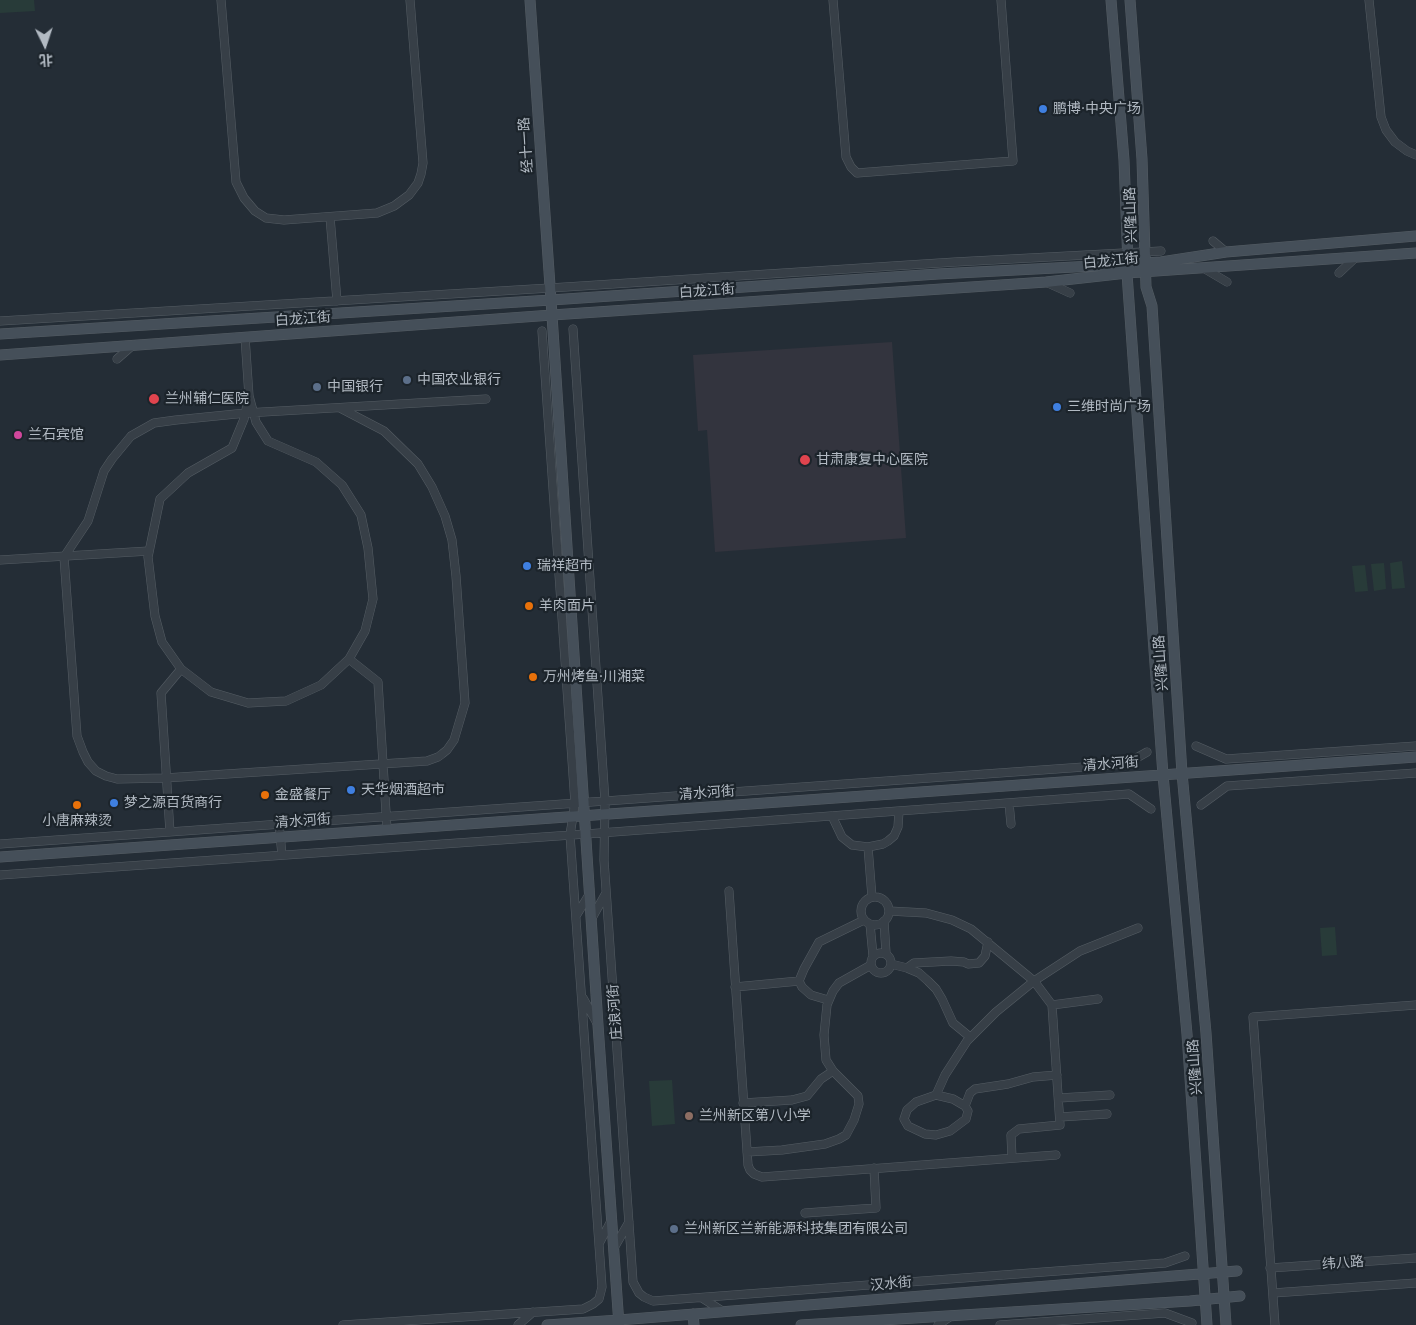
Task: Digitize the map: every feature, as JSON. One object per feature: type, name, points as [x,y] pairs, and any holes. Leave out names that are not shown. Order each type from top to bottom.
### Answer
[{"type":"street","points":[[221,0],[236,182],[244,198],[255,211],[266,218],[284,220],[377,213],[394,206],[409,195],[422,174],[423,163],[410,0]]},
{"type":"street","name":"经十一路","points":[[530,0],[552,315],[579,803],[585,816],[619,1323]]},
{"type":"street","points":[[833,0],[846,157],[851,167],[857,173],[1014,161],[1001,0]]},
{"type":"street","name":"兴隆山路","points":[[1111,0],[1124,160],[1128,263],[1163,775],[1187,1034],[1207,1325]]},
{"type":"street","name":"兴隆山路","points":[[1130,0],[1142,159],[1146,287],[1152,306],[1182,773],[1206,1033],[1226,1325]]},
{"type":"street","points":[[1369,0],[1381,117],[1386,130],[1395,142],[1407,151],[1416,154]]},
{"type":"street","points":[[330,217],[337,301]]},
{"type":"street","name":"白龙江街","points":[[0,334],[938,274],[1161,262],[1226,252],[1416,236]]},
{"type":"street","points":[[1213,241],[1226,252]]},
{"type":"street","name":"白龙江街","points":[[1146,262],[1160,251]]},
{"type":"street","name":"白龙江街","points":[[0,321],[955,262],[1040,258],[1128,263],[1146,262],[1204,269],[1416,254]]},
{"type":"street","points":[[1040,258],[1063,267]]},
{"type":"street","points":[[1339,273],[1355,258]]},
{"type":"street","points":[[938,274],[955,262]]},
{"type":"street","name":"白龙江街","points":[[0,355],[1046,282],[1128,263]]},
{"type":"street","points":[[1204,269],[1227,282]]},
{"type":"street","points":[[1046,282],[1070,293]]},
{"type":"street","name":"庄浪河街","points":[[572,329],[605,801],[604,860],[606,892],[634,1282],[639,1293],[644,1298],[653,1302],[702,1298]]},
{"type":"street","points":[[343,1325],[583,1309],[593,1304],[599,1298],[602,1287],[570,835],[573,816],[579,803],[542,331]]},
{"type":"street","points":[[245,337],[250,413],[268,441],[316,462],[342,485],[360,515],[368,548],[373,599],[365,631],[349,659],[321,685],[286,700],[248,703],[211,692],[181,670],[162,642],[155,616],[148,557],[160,499],[188,473],[232,448],[244,419],[250,413]]},
{"type":"street","points":[[117,359],[133,345]]},
{"type":"street","points":[[340,408],[384,431],[418,464],[432,487],[445,516],[452,540],[456,576],[465,703],[454,740],[447,750],[438,757],[427,761],[383,765],[117,780],[96,771],[88,762],[78,736],[64,557],[88,521],[104,471],[131,436],[154,423],[250,413],[486,399]]},
{"type":"street","points":[[0,560],[149,550]]},
{"type":"street","points":[[349,659],[378,682],[387,829]]},
{"type":"street","points":[[170,832],[165,778],[161,693],[181,670]]},
{"type":"street","points":[[1196,746],[1226,759],[1416,746]]},
{"type":"street","points":[[0,844],[1126,764],[1147,752]]},
{"type":"street","name":"清水河街","points":[[0,856],[1416,757]]},
{"type":"street","points":[[1201,805],[1227,786],[1416,773]]},
{"type":"street","points":[[0,875],[1129,794],[1152,809]]},
{"type":"street","points":[[1009,803],[1011,824]]},
{"type":"street","points":[[832,816],[842,837],[852,845],[868,847],[884,844],[894,836],[898,827],[899,811]]},
{"type":"street","points":[[279,824],[282,855]]},
{"type":"street","points":[[868,847],[872,896]]},
{"type":"street","points":[[728,891],[748,1168],[754,1174],[759,1177],[1056,1154]]},
{"type":"street","points":[[592,918],[606,892]]},
{"type":"street","points":[[576,916],[590,893]]},
{"type":"street","points":[[874,956],[867,922],[861,914],[861,906],[865,900],[872,896],[882,898],[887,904],[889,911],[884,921],[886,953],[892,964]]},
{"type":"street","points":[[889,911],[926,913],[952,920],[971,929],[1034,981],[1052,1005],[1060,1125],[1019,1129],[1011,1135],[1012,1158]]},
{"type":"street","points":[[828,1000],[811,994],[802,987],[799,981],[819,942],[867,922],[878,924],[884,921]]},
{"type":"street","points":[[936,1095],[945,1075],[966,1040],[996,1012],[1034,981],[1080,951],[1138,928]]},
{"type":"street","points":[[907,968],[914,963],[951,961],[968,964],[979,963],[985,956],[988,942]]},
{"type":"street","points":[[886,953],[879,952],[872,958],[872,968],[876,972],[883,973],[892,964]]},
{"type":"street","points":[[892,964],[919,973],[936,989],[953,1023],[970,1038]]},
{"type":"street","points":[[747,1152],[782,1150],[825,1144],[839,1140],[846,1135],[854,1120],[859,1104],[858,1096],[833,1071],[826,1060],[824,1035],[828,1000],[839,983],[871,965]]},
{"type":"street","points":[[735,986],[799,981]]},
{"type":"street","points":[[581,994],[598,1025]]},
{"type":"street","points":[[1052,1005],[1098,999]]},
{"type":"street","points":[[1275,1325],[1254,1017],[1416,1005]]},
{"type":"street","points":[[743,1103],[792,1100],[807,1096],[821,1079],[833,1071]]},
{"type":"street","points":[[965,1106],[970,1093],[975,1089],[1008,1084],[1033,1077],[1057,1075]]},
{"type":"street","points":[[936,1095],[953,1099],[965,1106],[968,1111],[966,1119],[946,1133],[936,1135],[926,1134],[908,1126],[904,1118],[907,1110],[916,1102],[936,1095]]},
{"type":"street","points":[[1059,1098],[1110,1095]]},
{"type":"street","points":[[1060,1117],[1108,1114]]},
{"type":"street","points":[[805,1212],[876,1208],[874,1168]]},
{"type":"street","points":[[599,1243],[612,1220]]},
{"type":"street","points":[[614,1248],[629,1222]]},
{"type":"street","points":[[702,1298],[1165,1263],[1185,1256]]},
{"type":"street","name":"纬八路","points":[[1270,1268],[1416,1258]]},
{"type":"street","name":"汉水街","points":[[548,1325],[619,1323],[693,1314],[1237,1270]]},
{"type":"street","points":[[891,1298],[904,1283]]},
{"type":"street","name":"纬八路","points":[[1273,1293],[1416,1283]]},
{"type":"street","points":[[801,1325],[1240,1296]]},
{"type":"street","points":[[702,1298],[724,1312]]},
{"type":"street","points":[[518,1325],[533,1312]]},
{"type":"street","points":[[1000,1325],[1165,1313],[1192,1323]]},
{"type":"street","points":[[693,1314],[694,1325]]},
{"type":"street","points":[[938,1325],[952,1316]]},
{"type":"shaded area","name":"甘肃康复中心医院","points":[[892,342],[906,538],[715,552],[707,430],[698,431],[693,355]]},
{"type":"green space","points":[[0,0],[34,0],[35,11],[0,13]]},
{"type":"green space","points":[[1402,561],[1405,588],[1392,589],[1390,563]]},
{"type":"green space","points":[[1384,563],[1386,589],[1374,591],[1371,564]]},
{"type":"green space","points":[[1365,565],[1368,591],[1355,592],[1352,566]]},
{"type":"green space","points":[[1335,927],[1337,955],[1322,956],[1320,928]]},
{"type":"green space","points":[[672,1080],[675,1124],[652,1126],[649,1081]]},
{"type":"place","name":"鹏博·中央广场","points":[[1043,109]]},
{"type":"place","name":"中国农业银行","points":[[407,380]]},
{"type":"place","name":"中国银行","points":[[317,387]]},
{"type":"place","name":"兰州辅仁医院","points":[[154,399]]},
{"type":"place","name":"三维时尚广场","points":[[1057,407]]},
{"type":"place","name":"兰石宾馆","points":[[18,435]]},
{"type":"place","name":"甘肃康复中心医院","points":[[805,460]]},
{"type":"place","name":"瑞祥超市","points":[[527,566]]},
{"type":"place","name":"羊肉面片","points":[[529,606]]},
{"type":"place","name":"万州烤鱼·川湘菜","points":[[533,677]]},
{"type":"place","name":"天华烟酒超市","points":[[351,790]]},
{"type":"place","name":"金盛餐厅","points":[[265,795]]},
{"type":"place","name":"梦之源百货商行","points":[[114,803]]},
{"type":"place","name":"小唐麻辣烫","points":[[77,805]]},
{"type":"place","name":"兰州新区第八小学","points":[[689,1116]]},
{"type":"place","name":"兰州新区兰新能源科技集团有限公司","points":[[674,1229]]}]
